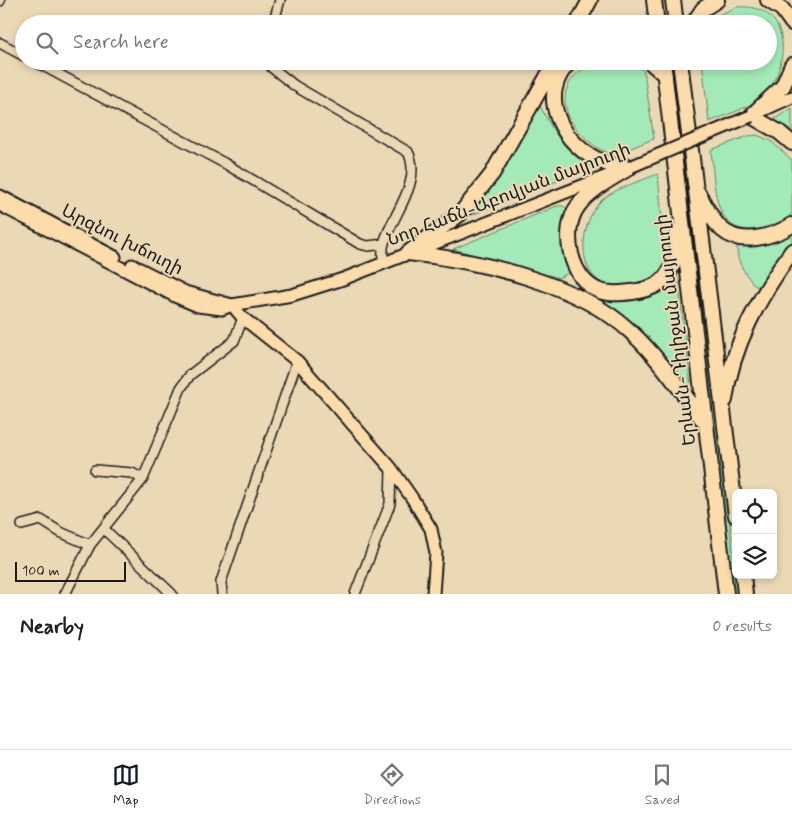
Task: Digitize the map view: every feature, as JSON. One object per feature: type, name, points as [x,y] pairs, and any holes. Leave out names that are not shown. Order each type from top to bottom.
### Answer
[{"type":"highway","points":[[581,15],[590,0]]},
{"type":"highway","points":[[654,0],[656,15]]},
{"type":"highway","points":[[673,0],[675,15]]},
{"type":"highway","points":[[699,15],[703,9],[717,0]]},
{"type":"highway","points":[[768,0],[782,9],[792,23]]},
{"type":"highway","points":[[792,65],[783,86],[751,116],[779,132],[792,143]]},
{"type":"highway","points":[[408,253],[461,213],[492,174],[551,70]]},
{"type":"highway","points":[[562,70],[554,87],[553,104],[561,124],[576,143],[603,163],[630,167]]},
{"type":"highway","name":"Երևան-Դիլիջան մայրուղի","points":[[664,70],[726,594]]},
{"type":"highway","name":"Երևան-Դիլիջան մայրուղի","points":[[681,70],[732,489]]},
{"type":"highway","points":[[630,167],[584,198],[572,218],[570,230],[572,254],[578,273],[584,281],[600,291],[609,293],[644,290],[661,282],[672,266],[681,215]]},
{"type":"highway","points":[[694,187],[717,225],[731,236],[738,238],[760,237],[783,231],[792,225]]},
{"type":"highway","points":[[723,420],[729,374],[735,354],[763,296],[792,251]]},
{"type":"highway","points":[[408,253],[441,256],[493,268],[570,293],[602,311],[630,331],[666,367],[706,424]]},
{"type":"highway","points":[[743,579],[745,594]]},
{"type":"main road","name":"Նոր Հաճն-Աբովյան մայրուղի","points":[[0,205],[198,306],[222,309],[232,305],[292,295],[383,263],[630,167],[792,97]]},
{"type":"main road","name":"Արզնու խճուղի","points":[[0,196],[185,292],[232,305]]},
{"type":"main road","points":[[232,305],[243,318],[297,361],[391,468],[431,529],[436,553],[433,594]]},
{"type":"street","points":[[276,15],[280,0]]},
{"type":"street","points":[[0,43],[15,51]]},
{"type":"street","points":[[51,70],[224,163],[360,244],[368,246],[384,244]]},
{"type":"street","points":[[275,70],[294,86],[408,152],[413,170],[402,203],[384,244],[383,263]]},
{"type":"street","points":[[65,594],[90,545],[143,479],[181,388],[190,375],[234,340],[243,318]]},
{"type":"street","points":[[221,594],[221,582],[297,361]]},
{"type":"street","points":[[356,594],[390,504],[391,468]]},
{"type":"street","points":[[95,470],[132,472],[143,479]]},
{"type":"street","points":[[22,525],[41,520],[60,532],[90,545]]},
{"type":"street","points":[[104,528],[172,594]]},
{"type":"green space","points":[[737,7],[754,8],[768,15],[718,15]]},
{"type":"green space","points":[[777,26],[781,36],[780,65],[767,93],[740,110],[709,122],[703,70],[777,70]]},
{"type":"green space","points":[[582,70],[642,70],[644,72],[654,139],[614,153],[598,148],[590,142],[570,120],[566,108],[565,96],[568,85]]},
{"type":"green space","points":[[668,70],[674,70],[681,129],[675,131]]},
{"type":"green space","points":[[540,106],[561,141],[575,156],[593,167],[472,215]]},
{"type":"green space","points":[[792,108],[792,134],[770,122]]},
{"type":"green space","points":[[757,135],[771,141],[792,160],[792,214],[769,227],[754,230],[740,229],[730,223],[718,203],[711,150],[748,136]]},
{"type":"green space","points":[[684,156],[732,543],[732,579],[736,579],[738,594],[732,594],[677,158]]},
{"type":"green space","points":[[658,174],[666,266],[664,270],[655,278],[624,287],[609,286],[597,280],[590,271],[585,259],[584,246],[585,232],[595,208],[609,195]]},
{"type":"green space","points":[[557,206],[563,206],[567,209],[562,232],[568,273],[559,278],[453,249]]},
{"type":"green space","points":[[792,233],[792,247],[764,287],[755,286],[740,263],[737,247],[771,242]]},
{"type":"green space","points":[[675,276],[678,279],[692,395],[602,302],[604,300],[658,293]]}]
